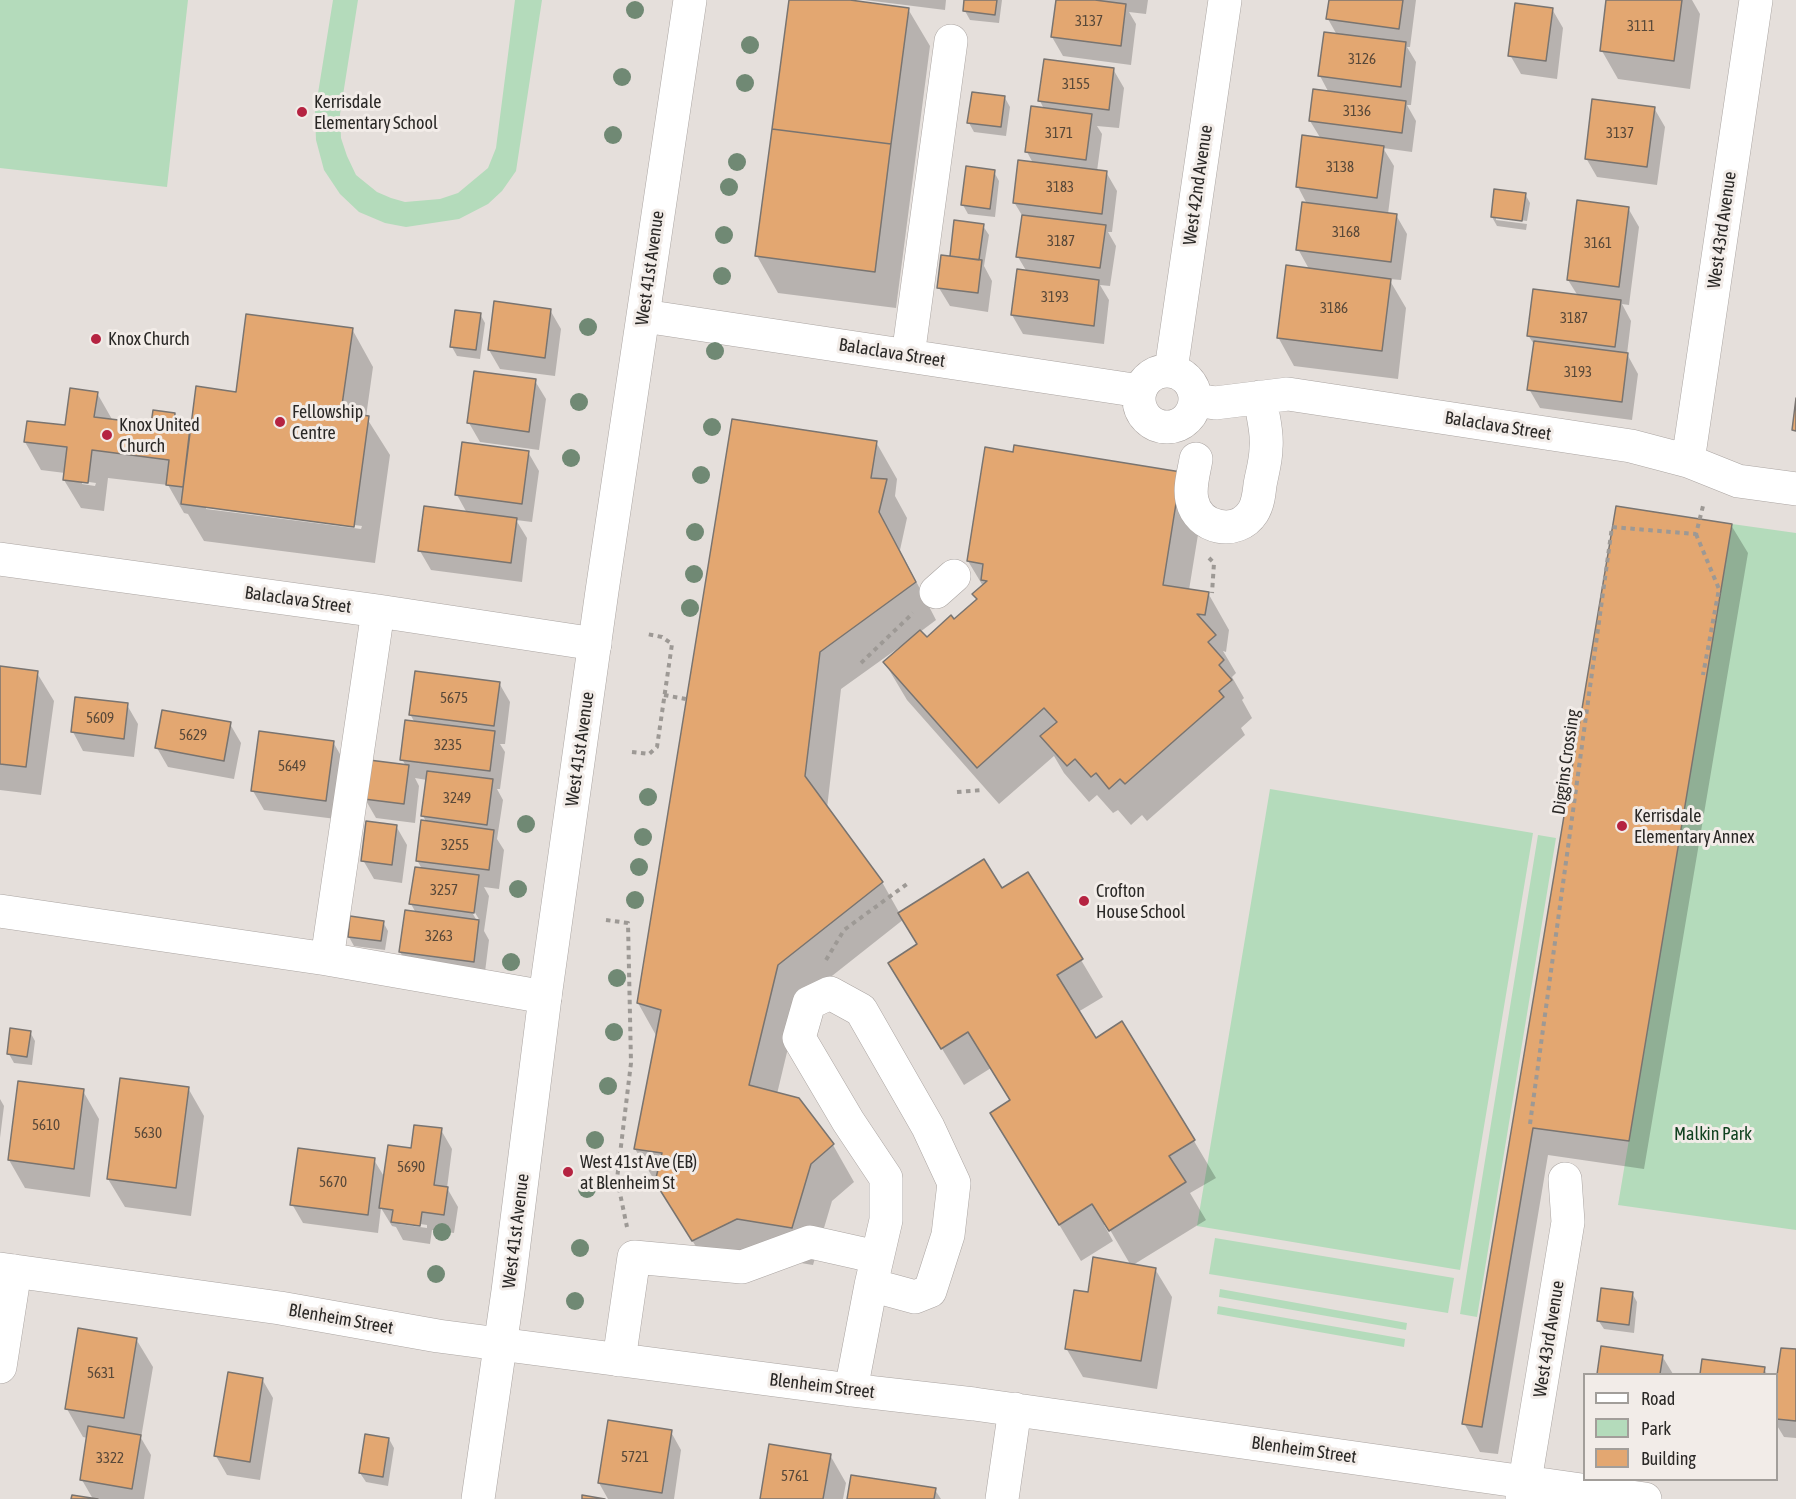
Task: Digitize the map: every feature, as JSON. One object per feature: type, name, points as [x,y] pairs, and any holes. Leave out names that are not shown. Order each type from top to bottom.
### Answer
[{"type":"street","name":"West 41st Avenue","points":[[478,1499],[545,997],[690,0]]},
{"type":"street","name":"West 42nd Avenue","points":[[1171,370],[1225,0]]},
{"type":"street","name":"West 43rd Avenue","points":[[1688,460],[1756,0]]},
{"type":"street","points":[[908,356],[951,41]]},
{"type":"street","name":"Balaclava Street","points":[[644,316],[1140,391]]},
{"type":"street","points":[[1171,370],[1190,380],[1196,399],[1193,411],[1185,421],[1175,426],[1163,427],[1152,423],[1143,414],[1139,403],[1140,391],[1144,381],[1152,375],[1171,370]]},
{"type":"street","name":"Balaclava Street","points":[[1196,399],[1215,403],[1288,394],[1631,446],[1688,460],[1738,481],[1796,489]]},
{"type":"street","points":[[1196,459],[1191,489],[1192,501],[1197,512],[1214,526],[1229,528],[1242,523],[1252,513],[1258,500],[1267,447],[1260,398]]},
{"type":"street","name":"Balaclava Street","points":[[0,559],[378,611],[595,644]]},
{"type":"street","points":[[327,959],[378,611]]},
{"type":"street","points":[[0,911],[327,959],[545,997]]},
{"type":"street","points":[[619,1360],[634,1257],[742,1267],[810,1242],[874,1271],[915,1297],[930,1292],[948,1235],[954,1183],[928,1127],[861,1010],[831,993],[810,1003],[799,1038],[886,1178],[886,1220],[874,1271],[851,1390]]},
{"type":"street","name":"West 43rd Avenue","points":[[1524,1490],[1568,1222],[1565,1179]]},
{"type":"street","points":[[0,1367],[7,1270]]},
{"type":"street","name":"Blenheim Street","points":[[7,1270],[280,1308],[438,1336],[1015,1409],[1524,1490],[1645,1499]]},
{"type":"street","points":[[1002,1499],[1015,1409]]},
{"type":"path","points":[[1703,675],[1719,589],[1696,534],[1705,496]]},
{"type":"path","name":"Diggins Crossing","points":[[1530,1124],[1612,527],[1696,534]]},
{"type":"path","points":[[1212,593],[1214,562]]},
{"type":"path","points":[[861,663],[945,584]]},
{"type":"path","points":[[632,752],[649,754],[657,747],[672,644],[662,637],[647,634]]},
{"type":"path","points":[[664,695],[686,699]]},
{"type":"path","points":[[957,792],[982,790]]},
{"type":"path","points":[[831,993],[825,962],[844,930],[907,884]]},
{"type":"path","points":[[606,920],[628,923],[631,1063],[617,1179],[634,1257]]},
{"type":"green space","points":[[0,0],[188,0],[167,187],[0,168]]},
{"type":"green space","points":[[333,0],[358,0],[340,114],[341,138],[347,156],[356,175],[377,192],[405,202],[440,199],[458,193],[488,168],[496,148],[515,0],[542,0],[516,171],[502,191],[488,204],[459,219],[406,227],[385,223],[359,212],[340,194],[324,170],[316,140],[315,112]]},
{"type":"green space","name":"Malkin Park","points":[[1732,524],[1796,533],[1796,1230],[1618,1205]]},
{"type":"green space","points":[[1270,789],[1533,833],[1460,1270],[1197,1226]]},
{"type":"green space","points":[[1538,835],[1556,838],[1477,1317],[1460,1314]]},
{"type":"green space","points":[[1215,1238],[1454,1278],[1448,1313],[1209,1274]]},
{"type":"green space","points":[[1220,1289],[1407,1323],[1406,1330],[1219,1297]]},
{"type":"green space","points":[[1218,1306],[1405,1339],[1404,1347],[1217,1314]]},
{"type":"building","points":[[789,0],[850,0],[909,8],[891,144],[772,129]]},
{"type":"building","points":[[964,0],[997,0],[995,15],[963,11]]},
{"type":"building","points":[[1056,0],[1095,0],[1126,4],[1121,46],[1051,37]]},
{"type":"building","points":[[1329,0],[1403,0],[1399,29],[1326,19]]},
{"type":"building","points":[[1606,0],[1682,0],[1674,61],[1600,51]]},
{"type":"building","points":[[1515,3],[1553,8],[1546,61],[1508,56]]},
{"type":"building","points":[[1324,32],[1406,42],[1401,87],[1318,76]]},
{"type":"building","points":[[1044,59],[1114,68],[1109,110],[1038,101]]},
{"type":"building","points":[[1313,89],[1406,101],[1402,133],[1309,121]]},
{"type":"building","points":[[972,92],[1005,96],[1001,127],[967,123]]},
{"type":"building","points":[[1592,99],[1655,107],[1647,167],[1585,159]]},
{"type":"building","points":[[1031,106],[1092,114],[1086,160],[1025,152]]},
{"type":"building","points":[[772,129],[891,144],[875,272],[755,256]]},
{"type":"building","points":[[1302,135],[1384,146],[1377,198],[1296,187]]},
{"type":"building","points":[[1018,160],[1107,171],[1102,214],[1013,203]]},
{"type":"building","points":[[966,166],[995,170],[990,209],[961,205]]},
{"type":"building","points":[[1494,189],[1526,193],[1522,221],[1491,217]]},
{"type":"building","points":[[1577,200],[1629,207],[1619,287],[1567,280]]},
{"type":"building","points":[[1302,202],[1397,214],[1391,262],[1296,250]]},
{"type":"building","points":[[1022,215],[1106,225],[1100,268],[1016,257]]},
{"type":"building","points":[[954,220],[984,224],[979,260],[950,256]]},
{"type":"building","points":[[941,255],[982,260],[978,293],[937,288]]},
{"type":"building","points":[[1286,265],[1391,279],[1382,351],[1277,338]]},
{"type":"building","points":[[1017,269],[1099,280],[1094,326],[1011,315]]},
{"type":"building","points":[[1533,289],[1621,300],[1615,347],[1527,336]]},
{"type":"building","points":[[494,301],[551,309],[545,358],[488,350]]},
{"type":"building","points":[[455,310],[481,313],[476,350],[450,347]]},
{"type":"building","name":"Fellowship Centre","points":[[246,314],[353,328],[341,412],[369,416],[354,527],[181,504],[196,386],[236,392]]},
{"type":"building","points":[[1534,341],[1628,353],[1622,402],[1527,390]]},
{"type":"building","points":[[474,371],[536,379],[529,432],[467,423]]},
{"type":"building","name":"Knox United Church","points":[[70,388],[98,392],[94,417],[151,424],[153,410],[175,413],[174,426],[190,428],[183,487],[166,485],[169,460],[92,450],[88,483],[63,480],[67,447],[24,442],[27,421],[65,425]]},
{"type":"building","points":[[1796,398],[1796,431],[1792,430]]},
{"type":"building","points":[[732,419],[877,441],[871,478],[887,479],[879,512],[916,582],[820,652],[805,776],[883,882],[778,965],[749,1085],[799,1098],[834,1144],[811,1164],[792,1228],[737,1219],[692,1241],[655,1182],[662,1153],[634,1149],[661,1010],[637,1003]]},
{"type":"building","points":[[462,442],[529,451],[522,504],[455,495]]},
{"type":"building","points":[[1014,445],[1181,472],[1163,585],[1209,592],[1205,615],[1197,614],[1216,635],[1208,642],[1224,660],[1219,665],[1232,680],[1219,691],[1224,697],[1125,784],[1120,779],[1109,789],[1096,773],[1091,777],[1075,759],[1067,766],[1040,736],[1057,722],[1044,708],[977,768],[883,662],[920,630],[927,637],[951,615],[954,619],[977,599],[972,594],[987,581],[981,580],[983,564],[967,561],[985,447],[1013,452]]},
{"type":"building","points":[[424,506],[517,518],[511,563],[418,551]]},
{"type":"building","name":"Kerrisdale Elementary Annex","points":[[1616,506],[1732,524],[1629,1141],[1533,1128],[1482,1427],[1462,1424]]},
{"type":"building","points":[[0,666],[38,671],[26,767],[0,764]]},
{"type":"building","points":[[415,671],[500,682],[494,726],[409,715]]},
{"type":"building","points":[[75,697],[128,703],[124,739],[71,732]]},
{"type":"building","points":[[162,710],[231,722],[224,761],[155,748]]},
{"type":"building","points":[[405,720],[495,731],[490,771],[400,760]]},
{"type":"building","points":[[259,731],[334,741],[326,801],[251,791]]},
{"type":"building","points":[[369,760],[409,765],[404,804],[364,799]]},
{"type":"building","points":[[427,771],[493,779],[487,825],[421,816]]},
{"type":"building","points":[[421,820],[494,830],[489,870],[416,861]]},
{"type":"building","points":[[366,821],[397,825],[392,865],[361,861]]},
{"type":"building","points":[[984,859],[1002,888],[1028,872],[1083,959],[1057,975],[1096,1038],[1122,1021],[1195,1140],[1169,1156],[1186,1182],[1109,1231],[1092,1204],[1059,1225],[990,1113],[1010,1100],[968,1032],[941,1049],[888,963],[917,944],[898,913]]},
{"type":"building","points":[[415,867],[479,875],[474,913],[409,904]]},
{"type":"building","points":[[405,910],[479,920],[474,962],[399,952]]},
{"type":"building","points":[[350,916],[384,921],[381,941],[348,937]]},
{"type":"building","points":[[10,1028],[31,1031],[27,1057],[7,1054]]},
{"type":"building","points":[[120,1078],[189,1087],[176,1188],[107,1179]]},
{"type":"building","points":[[18,1081],[84,1089],[74,1169],[8,1160]]},
{"type":"building","points":[[414,1125],[442,1128],[434,1185],[448,1187],[444,1215],[422,1212],[420,1226],[391,1222],[393,1210],[379,1208],[388,1145],[411,1148]]},
{"type":"building","points":[[298,1148],[375,1158],[368,1215],[290,1205]]},
{"type":"building","points":[[1093,1257],[1156,1268],[1141,1361],[1065,1349],[1074,1290],[1088,1292]]},
{"type":"building","points":[[1601,1288],[1633,1292],[1629,1325],[1597,1321]]},
{"type":"building","points":[[78,1328],[137,1338],[124,1418],[65,1409]]},
{"type":"building","points":[[1601,1346],[1663,1355],[1660,1373],[1597,1373]]},
{"type":"building","points":[[1781,1348],[1796,1349],[1796,1421],[1778,1419],[1777,1373]]},
{"type":"building","points":[[1702,1359],[1765,1367],[1764,1373],[1700,1373]]},
{"type":"building","points":[[228,1372],[263,1378],[250,1462],[214,1456]]},
{"type":"building","points":[[608,1420],[672,1430],[662,1493],[598,1483]]},
{"type":"building","points":[[88,1426],[141,1435],[132,1489],[80,1480]]},
{"type":"building","points":[[365,1434],[389,1438],[383,1477],[359,1473]]},
{"type":"building","points":[[769,1444],[831,1454],[823,1499],[760,1499]]},
{"type":"building","points":[[851,1475],[936,1488],[934,1499],[847,1499]]},
{"type":"building","points":[[72,1495],[98,1499],[71,1499]]},
{"type":"building","points":[[582,1495],[605,1499],[582,1499]]},
{"type":"place","name":"Kerrisdale Elementary School","points":[[302,112]]},
{"type":"place","name":"Knox Church","points":[[96,339]]},
{"type":"place","name":"Fellowship Centre","points":[[280,422]]},
{"type":"place","name":"Knox United Church","points":[[107,435]]},
{"type":"place","name":"Kerrisdale Elementary Annex","points":[[1622,826]]},
{"type":"place","name":"Crofton House School","points":[[1084,901]]},
{"type":"place","name":"West 41st Ave (EB) at Blenheim St","points":[[568,1172]]}]
